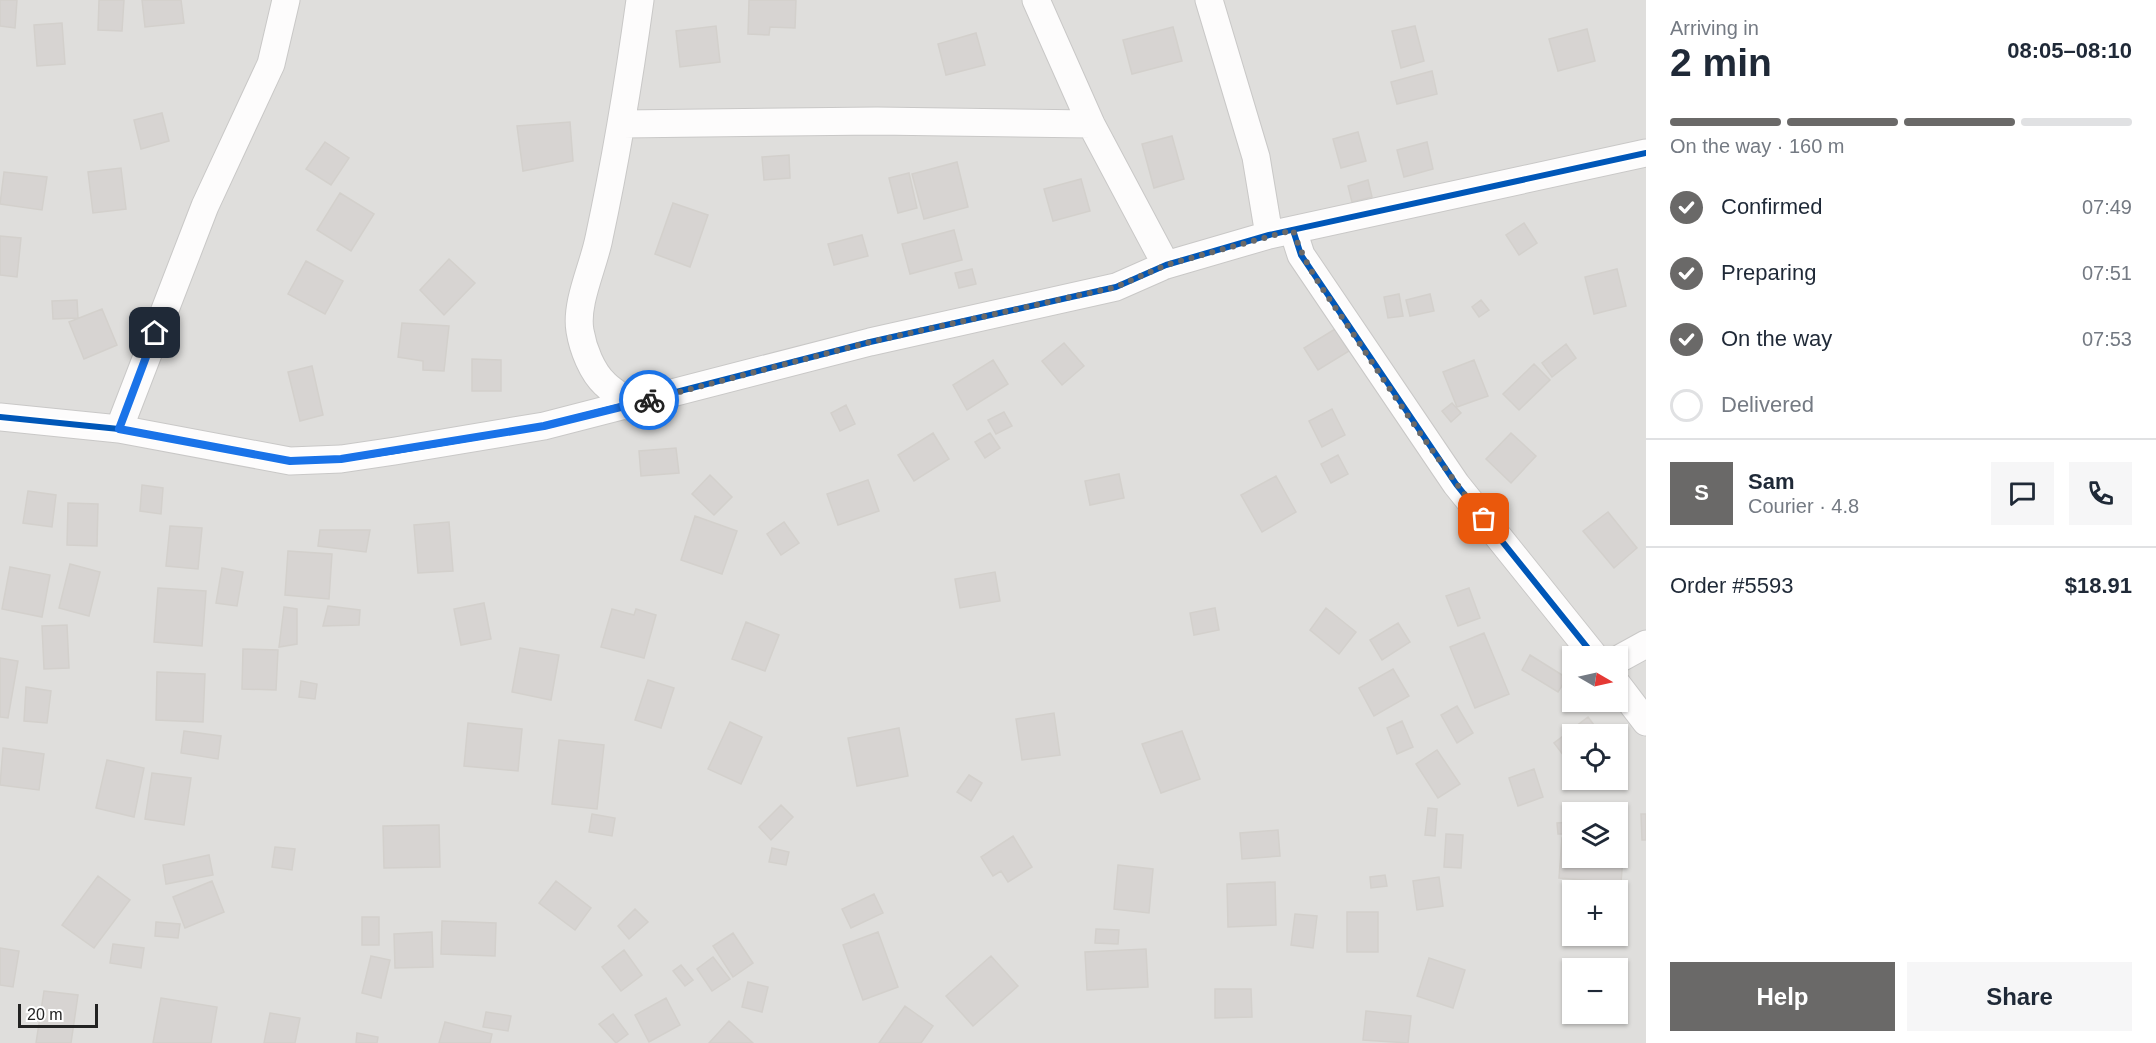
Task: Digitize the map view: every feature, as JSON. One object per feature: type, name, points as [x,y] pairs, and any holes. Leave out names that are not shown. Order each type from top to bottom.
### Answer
[{"type":"street","points":[[119,429],[205,206],[271,64],[286,0]]},
{"type":"street","points":[[627,406],[622,395],[605,384],[591,366],[579,330],[583,296],[598,242],[623,124],[640,0]]},
{"type":"street","points":[[1036,0],[1091,124],[1166,265]]},
{"type":"street","points":[[1209,0],[1281,233],[1301,255],[1456,484],[1586,646]]},
{"type":"street","points":[[623,124],[877,121],[1091,124]]},
{"type":"street","points":[[0,417],[119,429],[290,461],[341,459],[544,426],[870,342],[1116,287],[1166,265],[1281,233],[1646,153]]},
{"type":"street","points":[[1628,654],[1646,644]]},
{"type":"street","points":[[1628,698],[1646,722]]},
{"type":"shaded area","points":[[0,0],[1646,0],[1646,1043],[0,1043]]},
{"type":"building","points":[[0,0],[17,0],[15,28],[0,26]]},
{"type":"building","points":[[99,0],[124,0],[122,31],[98,30]]},
{"type":"building","points":[[142,0],[181,0],[184,23],[145,27]]},
{"type":"building","points":[[749,0],[796,0],[795,28],[770,27],[769,35],[748,34]]},
{"type":"building","points":[[62,23],[65,64],[37,66],[34,25]]},
{"type":"building","points":[[716,26],[720,62],[680,67],[676,31]]},
{"type":"building","points":[[1415,26],[1424,61],[1401,68],[1392,31]]},
{"type":"building","points":[[1173,27],[1182,61],[1132,74],[1123,40]]},
{"type":"building","points":[[1587,29],[1595,61],[1558,71],[1549,39]]},
{"type":"building","points":[[976,33],[985,65],[946,75],[938,44]]},
{"type":"building","points":[[1432,71],[1437,94],[1397,104],[1391,82]]},
{"type":"building","points":[[162,113],[169,141],[141,149],[134,120]]},
{"type":"building","points":[[570,122],[573,161],[523,171],[517,126]]},
{"type":"building","points":[[1358,132],[1366,161],[1341,168],[1333,139]]},
{"type":"building","points":[[1172,136],[1184,179],[1154,188],[1142,144]]},
{"type":"building","points":[[325,142],[349,158],[331,185],[306,169]]},
{"type":"building","points":[[1427,142],[1433,169],[1404,177],[1397,150]]},
{"type":"building","points":[[789,155],[790,178],[764,180],[762,157]]},
{"type":"building","points":[[957,162],[968,207],[924,219],[912,174]]},
{"type":"building","points":[[121,168],[126,209],[93,213],[88,172]]},
{"type":"building","points":[[4,172],[47,177],[42,210],[0,204]]},
{"type":"building","points":[[909,173],[917,208],[898,213],[889,178]]},
{"type":"building","points":[[1081,179],[1090,211],[1053,221],[1044,189]]},
{"type":"building","points":[[1368,180],[1372,197],[1352,202],[1348,186]]},
{"type":"building","points":[[340,193],[374,214],[351,251],[317,230]]},
{"type":"building","points":[[673,203],[708,215],[690,267],[655,254]]},
{"type":"building","points":[[1524,223],[1537,243],[1519,255],[1506,235]]},
{"type":"building","points":[[954,230],[962,260],[910,274],[902,244]]},
{"type":"building","points":[[862,235],[868,256],[834,265],[828,244]]},
{"type":"building","points":[[0,236],[21,238],[17,277],[0,275]]},
{"type":"building","points":[[449,259],[475,283],[444,315],[420,290]]},
{"type":"building","points":[[306,261],[343,281],[325,314],[288,294]]},
{"type":"building","points":[[972,269],[976,284],[959,288],[955,273]]},
{"type":"building","points":[[1617,269],[1626,306],[1594,314],[1585,277]]},
{"type":"building","points":[[1399,294],[1403,316],[1388,318],[1384,297]]},
{"type":"building","points":[[1430,294],[1434,311],[1410,316],[1406,300]]},
{"type":"building","points":[[77,300],[78,318],[53,319],[52,301]]},
{"type":"building","points":[[1481,300],[1489,310],[1479,317],[1472,307]]},
{"type":"building","points":[[102,309],[117,345],[84,359],[69,322]]},
{"type":"building","points":[[402,323],[449,326],[444,371],[423,370],[423,361],[398,357]]},
{"type":"building","points":[[1335,329],[1349,351],[1318,370],[1304,348]]},
{"type":"building","points":[[1064,343],[1084,366],[1062,385],[1042,361]]},
{"type":"building","points":[[1566,344],[1576,358],[1552,377],[1542,363]]},
{"type":"building","points":[[472,359],[501,360],[501,391],[472,391]]},
{"type":"building","points":[[993,360],[1008,384],[967,410],[953,385]]},
{"type":"building","points":[[1474,360],[1488,396],[1457,407],[1443,372]]},
{"type":"building","points":[[1534,364],[1550,380],[1519,410],[1503,394]]},
{"type":"building","points":[[312,366],[323,415],[300,421],[288,372]]},
{"type":"building","points":[[1452,403],[1461,413],[1451,422],[1442,411]]},
{"type":"building","points":[[846,405],[855,424],[840,431],[831,413]]},
{"type":"building","points":[[1332,409],[1345,435],[1322,447],[1309,421]]},
{"type":"building","points":[[1004,412],[1012,426],[996,434],[988,420]]},
{"type":"building","points":[[933,433],[949,459],[914,481],[898,455]]},
{"type":"building","points":[[990,433],[1000,448],[985,458],[975,442]]},
{"type":"building","points":[[1511,433],[1536,456],[1511,483],[1486,459]]},
{"type":"building","points":[[676,448],[679,473],[641,476],[639,451]]},
{"type":"building","points":[[1338,455],[1348,474],[1331,483],[1321,464]]},
{"type":"building","points":[[1119,474],[1124,498],[1090,505],[1085,481]]},
{"type":"building","points":[[710,475],[732,497],[714,515],[692,494]]},
{"type":"building","points":[[1276,476],[1296,512],[1262,532],[1241,495]]},
{"type":"building","points":[[868,480],[879,511],[838,525],[827,494]]},
{"type":"building","points":[[142,485],[163,488],[161,514],[140,511]]},
{"type":"building","points":[[28,491],[56,495],[52,527],[23,523]]},
{"type":"building","points":[[68,503],[98,504],[97,546],[67,545]]},
{"type":"building","points":[[1608,512],[1637,548],[1614,568],[1583,531]]},
{"type":"building","points":[[695,516],[737,531],[722,574],[681,560]]},
{"type":"building","points":[[449,522],[453,571],[418,573],[414,525]]},
{"type":"building","points":[[784,522],[799,543],[781,555],[767,534]]},
{"type":"building","points":[[170,526],[202,528],[198,569],[166,566]]},
{"type":"building","points":[[320,530],[370,530],[366,552],[318,546]]},
{"type":"building","points":[[288,551],[332,554],[329,599],[285,595]]},
{"type":"building","points":[[70,564],[100,572],[89,616],[59,608]]},
{"type":"building","points":[[10,567],[50,575],[42,617],[2,609]]},
{"type":"building","points":[[222,568],[243,572],[237,606],[216,603]]},
{"type":"building","points":[[995,572],[1000,601],[960,608],[955,579]]},
{"type":"building","points":[[158,588],[206,591],[202,646],[154,642]]},
{"type":"building","points":[[1469,588],[1480,618],[1458,626],[1446,596]]},
{"type":"building","points":[[484,603],[491,639],[461,645],[454,609]]},
{"type":"building","points":[[328,606],[360,610],[359,625],[323,626]]},
{"type":"building","points":[[284,607],[297,609],[297,644],[279,647]]},
{"type":"building","points":[[1215,608],[1219,630],[1194,635],[1190,613]]},
{"type":"building","points":[[1326,608],[1356,632],[1339,654],[1310,630]]},
{"type":"building","points":[[612,609],[634,615],[636,609],[656,615],[644,658],[601,647]]},
{"type":"building","points":[[746,622],[779,635],[765,671],[732,659]]},
{"type":"building","points":[[1398,623],[1410,642],[1382,660],[1370,640]]},
{"type":"building","points":[[67,625],[69,668],[44,669],[42,626]]},
{"type":"building","points":[[1484,633],[1509,694],[1475,708],[1450,647]]},
{"type":"building","points":[[520,648],[559,655],[551,700],[512,692]]},
{"type":"building","points":[[243,649],[278,650],[276,690],[242,689]]},
{"type":"building","points":[[1530,655],[1562,675],[1562,686],[1558,692],[1522,670]]},
{"type":"building","points":[[0,658],[18,661],[8,718],[0,717]]},
{"type":"building","points":[[1393,669],[1409,696],[1374,716],[1359,688]]},
{"type":"building","points":[[157,672],[205,674],[203,722],[156,720]]},
{"type":"building","points":[[648,680],[674,688],[661,728],[635,720]]},
{"type":"building","points":[[301,681],[317,684],[315,699],[299,697]]},
{"type":"building","points":[[26,687],[51,691],[47,723],[24,721]]},
{"type":"building","points":[[1457,706],[1473,733],[1457,743],[1441,715]]},
{"type":"building","points":[[1054,713],[1060,755],[1022,760],[1016,719]]},
{"type":"building","points":[[1588,717],[1593,724],[1579,724]]},
{"type":"building","points":[[1402,721],[1413,747],[1397,754],[1387,728]]},
{"type":"building","points":[[730,722],[762,737],[741,784],[708,769]]},
{"type":"building","points":[[468,723],[522,729],[518,771],[464,766]]},
{"type":"building","points":[[899,728],[908,776],[857,786],[848,738]]},
{"type":"building","points":[[184,731],[221,736],[218,759],[181,753]]},
{"type":"building","points":[[1182,731],[1200,779],[1161,793],[1142,744]]},
{"type":"building","points":[[1562,737],[1562,753],[1554,743]]},
{"type":"building","points":[[559,740],[604,745],[597,809],[552,804]]},
{"type":"building","points":[[3,748],[44,754],[39,790],[0,785]]},
{"type":"building","points":[[1437,750],[1460,784],[1438,798],[1416,764]]},
{"type":"building","points":[[107,760],[144,768],[134,817],[96,808]]},
{"type":"building","points":[[1534,769],[1543,797],[1518,806],[1509,778]]},
{"type":"building","points":[[152,773],[191,778],[184,825],[145,819]]},
{"type":"building","points":[[969,775],[982,783],[971,801],[957,792]]},
{"type":"building","points":[[781,805],[793,817],[771,840],[759,827]]},
{"type":"building","points":[[1428,808],[1437,809],[1435,836],[1425,835]]},
{"type":"building","points":[[592,814],[615,818],[612,836],[589,832]]},
{"type":"building","points":[[1641,814],[1646,814],[1646,840],[1642,840]]},
{"type":"building","points":[[1557,823],[1562,823],[1562,834],[1558,834]]},
{"type":"building","points":[[439,825],[440,867],[384,868],[383,826]]},
{"type":"building","points":[[1278,830],[1280,856],[1242,859],[1240,833]]},
{"type":"building","points":[[1446,834],[1463,835],[1461,868],[1444,867]]},
{"type":"building","points":[[1013,836],[1032,867],[1008,882],[1001,871],[993,876],[981,857]]},
{"type":"building","points":[[1562,838],[1562,868],[1622,868],[1621,880],[1559,878]]},
{"type":"building","points":[[275,847],[295,849],[292,870],[272,867]]},
{"type":"building","points":[[772,848],[789,852],[786,865],[769,862]]},
{"type":"building","points":[[209,855],[213,875],[166,884],[163,865]]},
{"type":"building","points":[[1118,865],[1153,869],[1149,913],[1114,909]]},
{"type":"building","points":[[1385,875],[1387,886],[1371,888],[1370,877]]},
{"type":"building","points":[[98,876],[130,900],[94,948],[62,925]]},
{"type":"building","points":[[1439,877],[1443,906],[1417,910],[1413,881]]},
{"type":"building","points":[[212,881],[224,912],[185,928],[173,897]]},
{"type":"building","points":[[556,881],[591,908],[575,930],[539,903]]},
{"type":"building","points":[[1275,882],[1276,925],[1228,927],[1227,884]]},
{"type":"building","points":[[874,894],[883,913],[851,928],[842,909]]},
{"type":"building","points":[[635,909],[648,922],[629,939],[618,926]]},
{"type":"building","points":[[1347,912],[1378,912],[1378,952],[1347,952]]},
{"type":"building","points":[[1295,914],[1317,916],[1313,948],[1291,945]]},
{"type":"building","points":[[362,917],[379,917],[379,945],[362,945]]},
{"type":"building","points":[[442,921],[496,923],[495,956],[441,954]]},
{"type":"building","points":[[156,922],[180,924],[178,938],[155,936]]},
{"type":"building","points":[[1096,929],[1119,930],[1118,944],[1095,943]]},
{"type":"building","points":[[432,932],[433,967],[395,968],[394,934]]},
{"type":"building","points":[[878,932],[898,987],[863,1000],[843,945]]},
{"type":"building","points":[[733,933],[753,963],[733,977],[713,946]]},
{"type":"building","points":[[113,944],[144,948],[141,968],[110,963]]},
{"type":"building","points":[[0,948],[19,951],[13,987],[0,985]]},
{"type":"building","points":[[1146,949],[1148,987],[1087,990],[1085,952]]},
{"type":"building","points":[[624,950],[642,975],[621,991],[602,967]]},
{"type":"building","points":[[371,956],[390,960],[381,998],[362,993]]},
{"type":"building","points":[[991,956],[1018,986],[973,1026],[946,996]]},
{"type":"building","points":[[713,957],[730,979],[712,991],[697,969]]},
{"type":"building","points":[[1429,958],[1465,970],[1453,1008],[1417,996]]},
{"type":"building","points":[[681,965],[693,980],[685,986],[673,971]]},
{"type":"building","points":[[748,982],[768,987],[762,1012],[742,1007]]},
{"type":"building","points":[[1215,989],[1251,989],[1252,1017],[1215,1018]]},
{"type":"building","points":[[44,991],[78,995],[71,1043],[36,1043]]},
{"type":"building","points":[[161,998],[217,1007],[211,1043],[153,1043]]},
{"type":"building","points":[[666,998],[680,1025],[649,1042],[635,1015]]},
{"type":"building","points":[[905,1006],[933,1026],[921,1043],[879,1043]]},
{"type":"building","points":[[1366,1011],[1411,1016],[1408,1043],[1363,1040]]},
{"type":"building","points":[[486,1012],[511,1016],[508,1031],[483,1027]]},
{"type":"building","points":[[270,1013],[300,1018],[295,1043],[264,1043]]},
{"type":"building","points":[[613,1014],[628,1034],[616,1043],[599,1024]]},
{"type":"building","points":[[729,1021],[753,1043],[709,1043]]},
{"type":"building","points":[[445,1022],[492,1034],[490,1043],[439,1043]]},
{"type":"building","points":[[357,1033],[378,1037],[377,1043],[356,1043]]},
{"type":"cycle path","points":[[0,417],[119,429],[290,461],[341,459],[395,451],[544,426],[870,342],[1116,287],[1166,265],[1269,235],[1646,153]]},
{"type":"cycle path","points":[[1293,230],[1301,255],[1456,484],[1586,646]]},
{"type":"way so far","points":[[649,400],[870,342],[1116,287],[1166,265],[1293,230],[1301,255],[1456,484],[1484,519]]},
{"type":"route","points":[[155,333],[119,429],[290,461],[341,459],[544,426],[649,400]]}]
